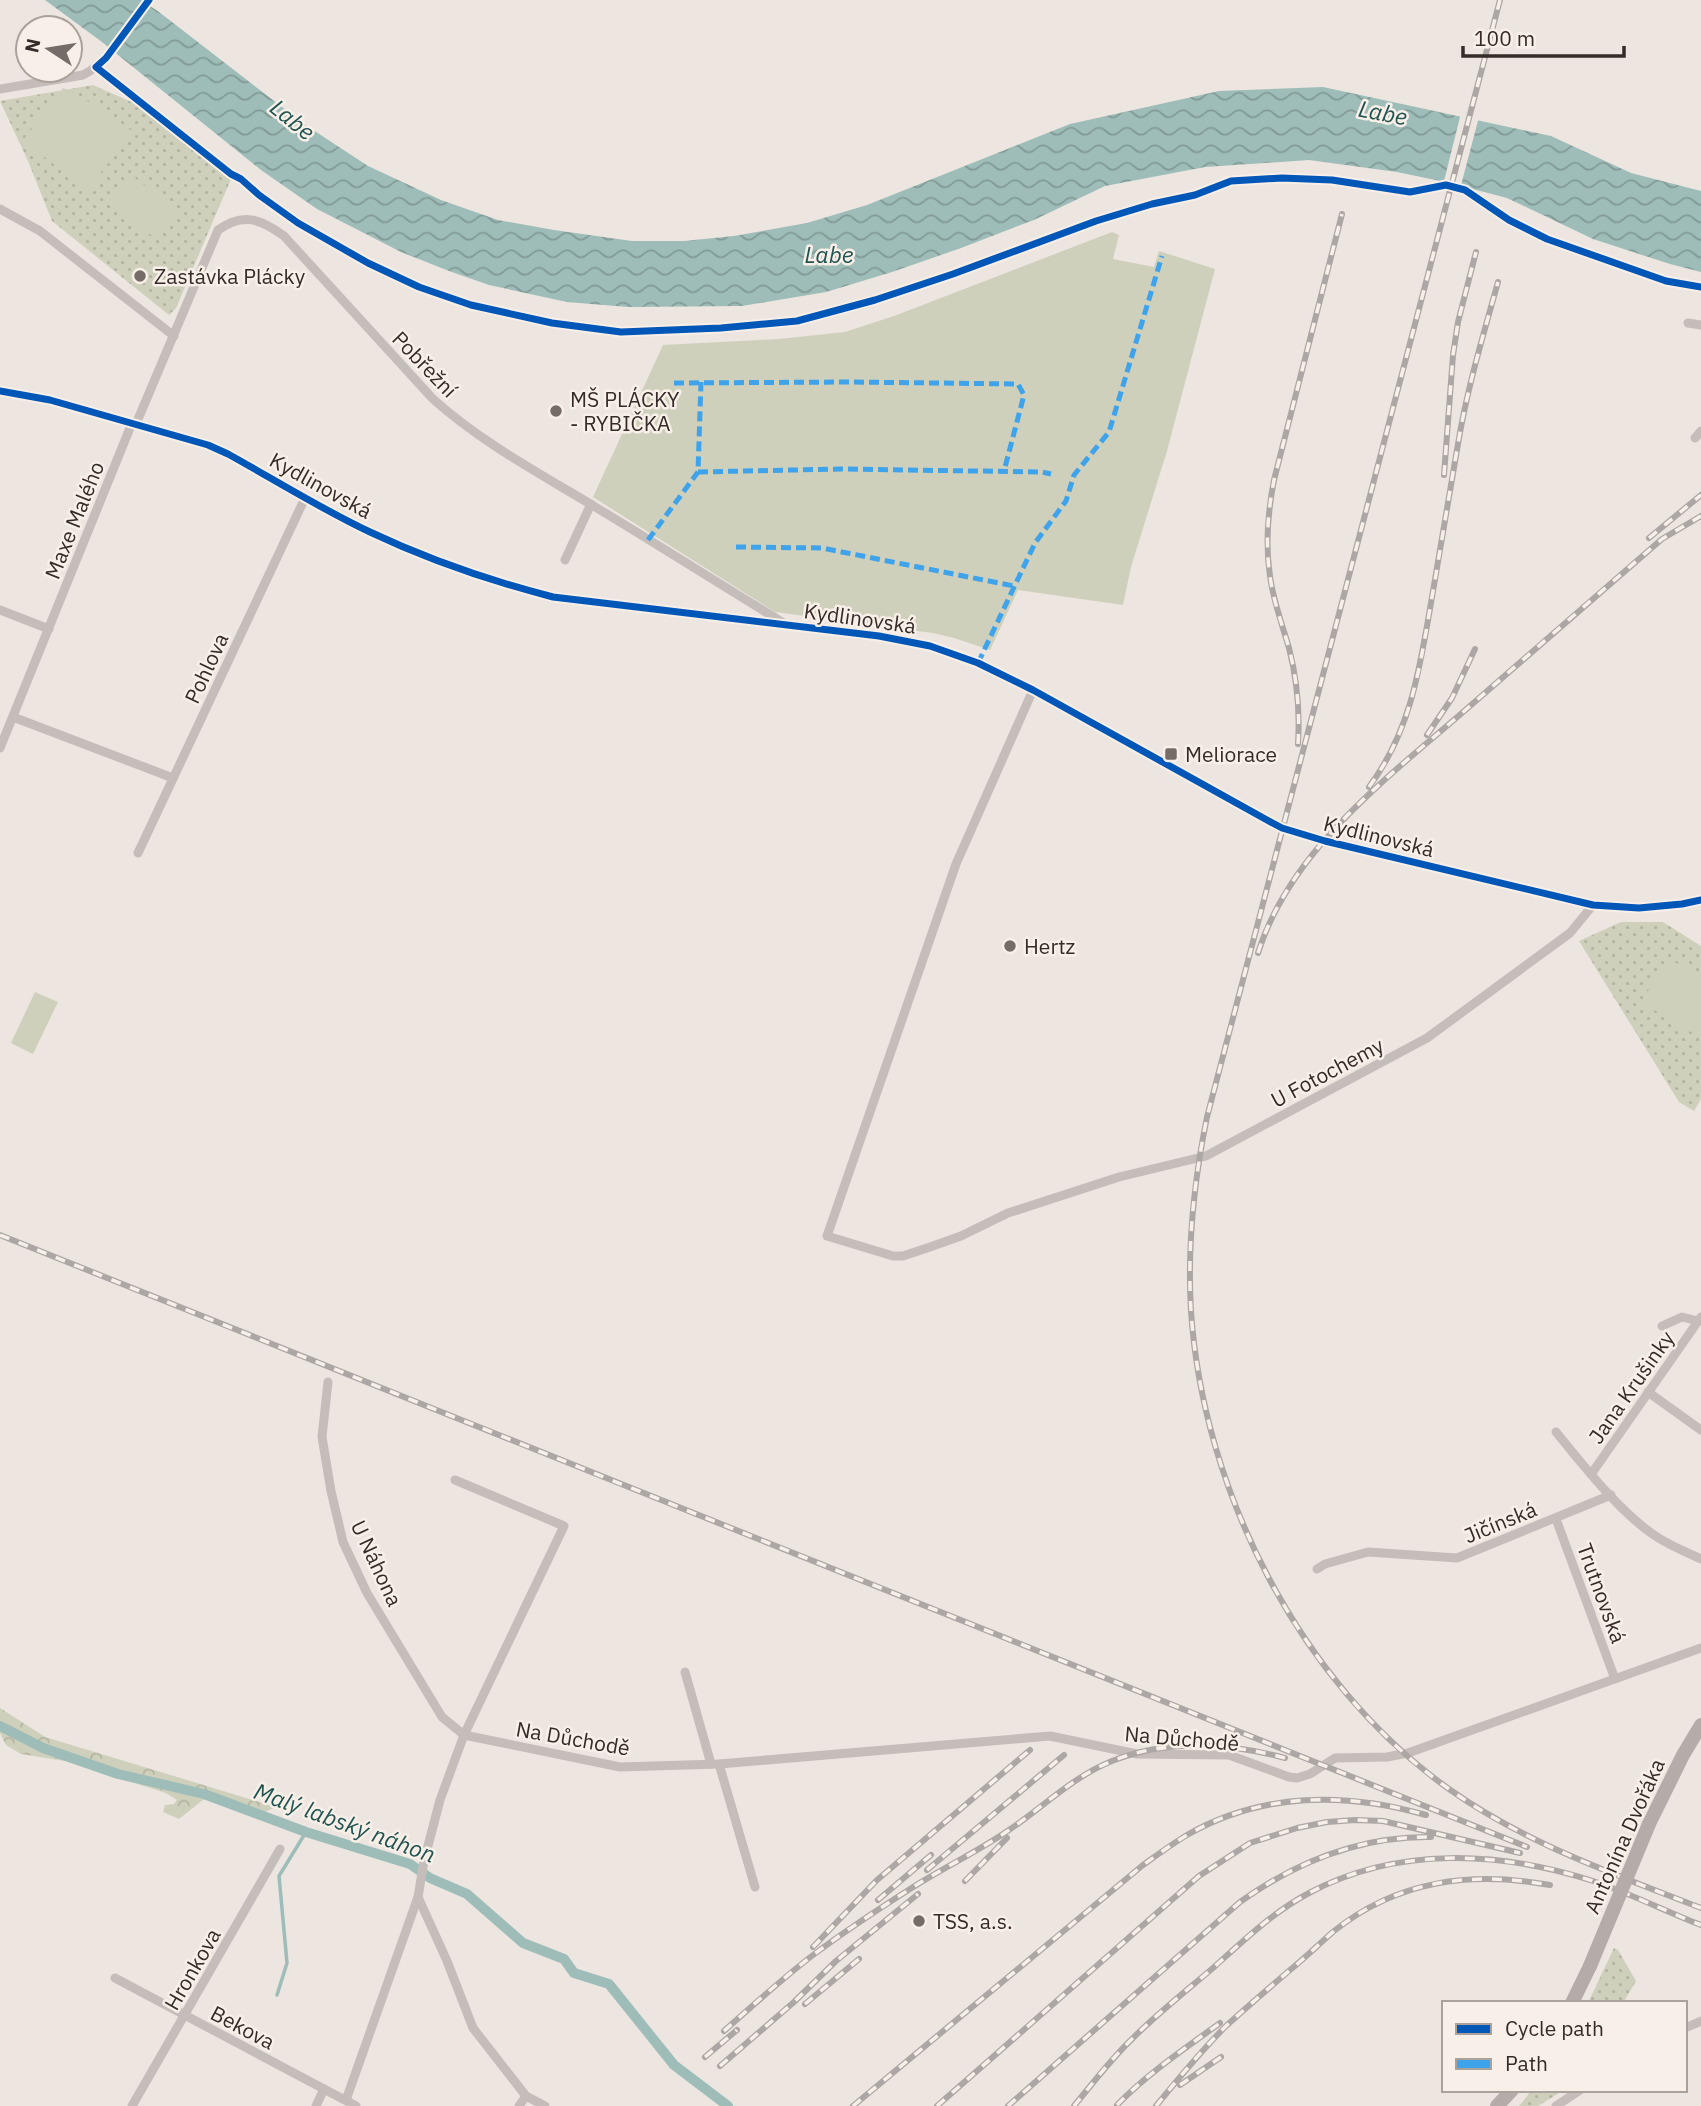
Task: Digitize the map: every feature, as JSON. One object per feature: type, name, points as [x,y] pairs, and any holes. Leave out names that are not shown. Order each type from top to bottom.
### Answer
[{"type":"main road","name":"Antonína Dvořáka","points":[[1573,2001],[1649,1824],[1701,1725]]},
{"type":"main road","points":[[1497,2106],[1509,2092]]},
{"type":"street","points":[[0,89],[83,75],[106,58],[149,0]]},
{"type":"street","points":[[0,209],[40,231],[174,336]]},
{"type":"street","name":"Pobřežní","points":[[134,423],[218,230],[237,220],[258,221],[284,236],[433,399],[452,416],[496,448],[786,625]]},
{"type":"street","points":[[1688,323],[1701,325]]},
{"type":"street","name":"Kydlinovská","points":[[2,395],[50,400],[208,445],[370,532],[478,576],[520,589],[553,597],[879,636],[930,646],[978,663],[1033,690],[1282,828],[1325,841],[1593,905],[1639,908],[1682,905],[1701,900]]},
{"type":"street","name":"Maxe Malého","points":[[0,748],[134,423]]},
{"type":"street","name":"Pohlova","points":[[138,853],[305,498]]},
{"type":"street","points":[[565,560],[591,504]]},
{"type":"street","points":[[0,610],[49,629]]},
{"type":"street","name":"U Fotochemy","points":[[1033,690],[956,864],[827,1236],[892,1256],[903,1256],[961,1236],[1008,1213],[1040,1202],[1119,1177],[1206,1156],[1427,1038],[1570,933],[1593,905]]},
{"type":"street","points":[[13,718],[173,779]]},
{"type":"street","name":"Jana Krušinky","points":[[1592,1473],[1700,1319],[1682,1317],[1662,1326]]},
{"type":"street","name":"U Náhona","points":[[328,1382],[322,1437],[343,1542],[367,1593],[442,1717],[464,1735]]},
{"type":"street","points":[[1648,1392],[1701,1430]]},
{"type":"street","points":[[1556,1432],[1611,1495],[1657,1537],[1701,1559]]},
{"type":"street","points":[[346,2100],[418,1897],[424,1861],[440,1800],[464,1735],[564,1526],[455,1480]]},
{"type":"street","name":"Jičínská","points":[[1317,1569],[1325,1564],[1368,1552],[1457,1558],[1611,1495]]},
{"type":"street","name":"Trutnovská","points":[[1556,1519],[1615,1679]]},
{"type":"street","name":"Na Důchodě","points":[[464,1735],[620,1768],[715,1764],[1050,1736],[1137,1754],[1228,1755],[1297,1778],[1310,1774],[1335,1758],[1387,1757],[1408,1753],[1701,1648]]},
{"type":"street","points":[[685,1672],[755,1887]]},
{"type":"street","name":"Hronkova","points":[[132,2106],[281,1849]]},
{"type":"street","points":[[418,1897],[473,2028],[526,2096],[545,2106]]},
{"type":"street","name":"Bekova","points":[[115,1978],[356,2106]]},
{"type":"street","points":[[316,2106],[324,2089]]},
{"type":"street","points":[[1556,2106],[1577,2092]]},
{"type":"street","points":[[519,2106],[526,2096]]},
{"type":"green space","points":[[93,85],[145,108],[231,179],[176,308],[169,315],[52,221],[0,101]]},
{"type":"green space","points":[[63,88],[131,130],[88,191],[23,140]]},
{"type":"green space","points":[[130,174],[177,211],[156,239],[108,202]]},
{"type":"green space","points":[[1112,232],[1119,235],[1113,259],[1154,267],[1159,251],[1215,269],[1167,451],[1131,567],[1123,605],[1018,590],[990,650],[933,633],[775,612],[593,497],[663,345],[779,339],[845,332],[894,316]]},
{"type":"green space","points":[[1621,922],[1663,922],[1701,946],[1701,1099],[1694,1111],[1679,1102],[1579,941]]},
{"type":"green space","points":[[1668,958],[1701,978],[1701,1038],[1641,1002]]},
{"type":"green space","points":[[35,992],[58,1002],[33,1054],[11,1043]]},
{"type":"green space","points":[[0,1708],[45,1737],[276,1807],[254,1817],[204,1799],[179,1819],[163,1812],[165,1805],[174,1804],[177,1800],[166,1793],[65,1761],[21,1754],[6,1745],[0,1733]]},
{"type":"green space","points":[[1614,1948],[1618,1950],[1636,1981],[1624,2001],[1589,2001]]},
{"type":"green space","points":[[1530,2092],[1561,2092],[1538,2106],[1519,2106]]},
{"type":"water","name":"Labe","points":[[45,0],[141,0],[304,124],[368,166],[441,200],[498,220],[554,230],[632,241],[684,241],[734,236],[807,223],[867,205],[1070,124],[1219,91],[1323,87],[1551,136],[1631,173],[1701,191],[1701,272],[1593,239],[1507,198],[1397,172],[1309,160],[1205,167],[1105,186],[1036,219],[961,248],[826,292],[742,306],[628,307],[567,302],[489,285],[449,271],[401,252],[317,209],[261,170],[84,29],[84,14],[64,14]]},
{"type":"pier","points":[[1461,113],[1479,117],[1460,189],[1443,185]]},
{"type":"waterway","name":"Malý labský náhon","points":[[0,1726],[43,1748],[118,1774],[204,1794],[306,1832],[410,1864],[430,1878],[467,1894],[523,1943],[564,1959],[574,1973],[609,1984],[674,2065],[728,2106]]},
{"type":"waterway","points":[[277,1995],[287,1963],[279,1876],[306,1832]]},
{"type":"railway","points":[[1500,0],[1207,1117],[1193,1213],[1191,1311],[1199,1379],[1215,1447],[1239,1513],[1269,1578],[1305,1639],[1348,1695],[1396,1745],[1449,1789],[1478,1808],[1508,1826],[1571,1856],[1701,1908]]},
{"type":"railway","points":[[1298,744],[1294,672],[1275,603],[1267,540],[1274,480],[1342,214]]},
{"type":"railway","points":[[1444,475],[1453,355],[1458,322],[1476,252]]},
{"type":"railway","points":[[1369,787],[1395,743],[1412,696],[1423,648],[1462,423],[1498,282]]},
{"type":"railway","points":[[1649,538],[1701,495]]},
{"type":"railway","points":[[1258,953],[1273,915],[1294,880],[1318,847],[1346,816],[1662,539],[1701,516]]},
{"type":"railway","points":[[1427,735],[1452,698],[1475,649]]},
{"type":"railway","points":[[0,1235],[1527,1847]]},
{"type":"railway","points":[[724,2031],[790,1973],[837,1938],[910,1889],[1006,1832],[1070,1784],[1097,1768],[1133,1754],[1176,1746],[1242,1749],[1285,1758]]},
{"type":"railway","points":[[813,1947],[877,1880],[1030,1750]]},
{"type":"railway","points":[[927,1870],[1064,1755]]},
{"type":"railway","points":[[853,2106],[1143,1865],[1187,1835],[1245,1811],[1305,1800],[1365,1802],[1426,1815]]},
{"type":"railway","points":[[937,2106],[1199,1876],[1250,1843],[1297,1828],[1327,1822],[1383,1821],[1520,1853]]},
{"type":"railway","points":[[1008,2106],[1240,1902],[1261,1888],[1330,1854],[1380,1841],[1431,1837]]},
{"type":"railway","points":[[965,1881],[1007,1838]]},
{"type":"railway","points":[[878,1900],[931,1855]]},
{"type":"railway","points":[[1074,2106],[1125,2046],[1271,1918],[1309,1893],[1377,1867],[1449,1858],[1522,1864],[1593,1881],[1701,1925]]},
{"type":"railway","points":[[1156,2106],[1226,2026],[1334,1931],[1358,1914],[1384,1900],[1436,1884],[1492,1879],[1550,1885]]},
{"type":"railway","points":[[720,2066],[794,2002],[836,1961],[918,1894]]},
{"type":"railway","points":[[805,2004],[859,1959]]},
{"type":"railway","points":[[1117,2105],[1153,2072],[1220,2023]]},
{"type":"railway","points":[[705,2057],[737,2030]]},
{"type":"railway","points":[[1180,2085],[1221,2057]]},
{"type":"marked path","points":[[978,663],[1035,543],[1066,501],[1074,475],[1109,432],[1162,256]]},
{"type":"marked path","points":[[648,540],[698,472],[701,382]]},
{"type":"marked path","points":[[674,383],[1018,384],[1024,395],[1004,471]]},
{"type":"marked path","points":[[698,472],[840,469],[1051,474]]},
{"type":"marked path","points":[[736,547],[822,548],[1014,586]]},
{"type":"cycle path","points":[[149,0],[106,58],[96,67],[259,195],[298,223],[368,263],[419,287],[471,305],[552,323],[621,332],[721,328],[797,321],[875,300],[1096,221],[1152,204],[1195,195],[1231,181],[1282,178],[1332,180],[1410,192],[1446,185],[1465,190],[1509,220],[1547,239],[1666,281],[1701,287]]},
{"type":"cycle path","points":[[0,391],[50,400],[208,445],[334,514],[392,542],[460,569],[530,591],[553,597],[879,636],[930,646],[978,663],[1033,690],[1282,828],[1325,841],[1593,905],[1639,908],[1701,900]]},
{"type":"place","name":"Zastávka Plácky","points":[[140,276]]},
{"type":"place","name":"MŠ PLÁCKY - RYBIČKA","points":[[556,411]]},
{"type":"place","name":"Meliorace","points":[[1171,754]]},
{"type":"place","name":"Hertz","points":[[1010,946]]},
{"type":"place","name":"TSS, a.s.","points":[[919,1921]]}]
